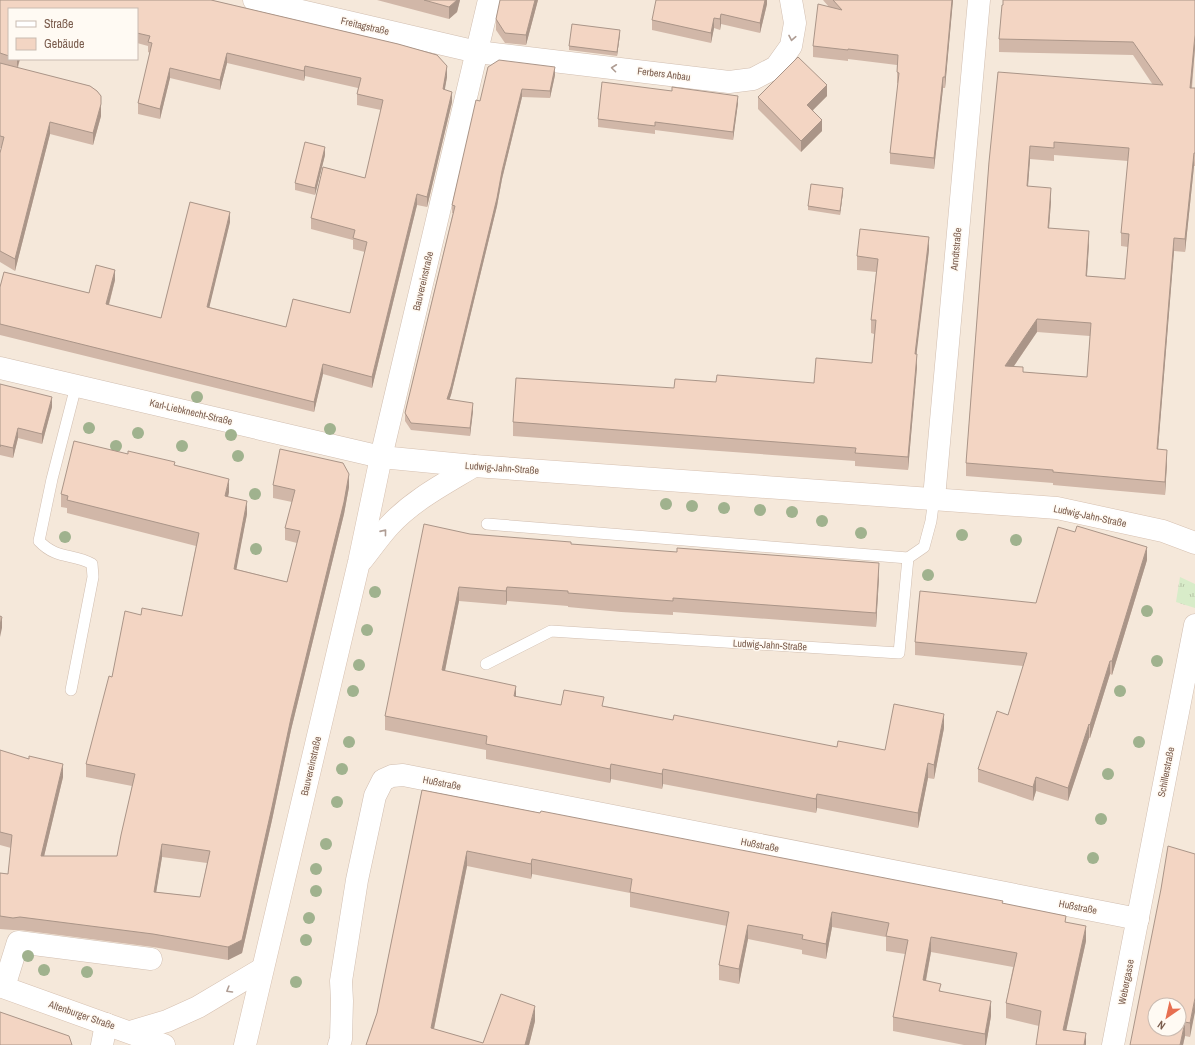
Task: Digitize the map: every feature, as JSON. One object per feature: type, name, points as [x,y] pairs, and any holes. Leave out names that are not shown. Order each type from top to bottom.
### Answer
[{"type":"street","name":"Freitagstraße","points":[[254,0],[477,52]]},
{"type":"street","name":"Bauvereinstraße","points":[[245,1045],[360,562],[381,457],[489,0]]},
{"type":"street","name":"Ferbers Anbau","points":[[477,52],[729,82],[753,79],[776,67],[791,46],[795,23],[791,0]]},
{"type":"street","name":"Arndtstraße","points":[[934,498],[978,0]]},
{"type":"street","name":"Karl-Liebknecht-Straße","points":[[0,368],[381,457]]},
{"type":"street","name":"Ludwig-Jahn-Straße","points":[[381,457],[474,466],[1058,508],[1163,531],[1195,543]]},
{"type":"street","name":"Bauvereinstraße","points":[[360,562],[389,526],[408,508],[431,491],[474,466]]},
{"type":"street","name":"Schillerstraße","points":[[1138,919],[1195,624]]},
{"type":"street","name":"Hußstraße","points":[[339,1045],[341,1039],[342,1008],[341,981],[357,880],[375,796],[383,780],[392,776],[403,775],[1138,919]]},
{"type":"street","name":"Webergasse","points":[[1113,1045],[1138,919]]},
{"type":"street","points":[[2,987],[18,942],[151,959]]},
{"type":"street","points":[[130,1032],[198,1008],[262,970]]},
{"type":"street","name":"Altenburger Straße","points":[[2,987],[164,1045]]},
{"type":"street","points":[[102,1045],[106,1024]]},
{"type":"lane","points":[[70,690],[93,577],[92,564],[86,561],[62,556],[46,548],[39,541],[52,479],[76,386]]},
{"type":"lane","points":[[487,524],[908,558],[924,547],[931,521],[934,498]]},
{"type":"lane","name":"Ludwig-Jahn-Straße","points":[[486,664],[551,631],[899,653],[908,558]]},
{"type":"shaded area","points":[[0,0],[1195,0],[1195,1045],[0,1045]]},
{"type":"green space","points":[[1180,577],[1195,584],[1195,608],[1176,602]]},
{"type":"building","points":[[0,0],[211,0],[398,44],[437,55],[447,66],[443,89],[452,92],[427,197],[417,194],[372,377],[323,364],[314,402],[0,324],[0,287],[4,272],[89,293],[96,265],[115,270],[106,304],[161,318],[190,202],[230,212],[207,307],[286,327],[293,299],[350,313],[367,242],[353,238],[355,230],[311,218],[323,167],[365,178],[383,100],[357,94],[361,78],[305,66],[304,71],[227,53],[220,80],[170,68],[160,109],[138,103],[152,43],[148,42],[150,36],[138,33],[138,8],[8,8],[8,56],[0,53]]},
{"type":"building","points":[[424,0],[457,0],[449,7]]},
{"type":"building","points":[[500,0],[535,0],[526,35],[505,33],[496,19]]},
{"type":"building","points":[[656,0],[765,0],[760,23],[721,14],[720,19],[714,18],[711,33],[652,20]]},
{"type":"building","points":[[833,0],[952,0],[945,77],[943,77],[934,158],[890,153],[899,73],[897,72],[898,55],[813,46],[818,4],[842,10]]},
{"type":"building","points":[[1003,0],[1195,0],[1195,35],[1190,88],[1195,88],[1195,153],[1185,239],[1174,238],[1157,449],[1167,450],[1165,482],[1053,472],[1053,470],[966,463],[989,162],[998,72],[1163,85],[1133,42],[999,39]],"holes":[[[1054,142],[1129,148],[1121,233],[1129,234],[1125,279],[1086,276],[1089,231],[1048,228],[1051,188],[1027,186],[1030,146],[1054,148]],[[1037,319],[1091,323],[1087,377],[1023,372],[1023,367],[1005,366]]]},
{"type":"building","points":[[572,24],[620,30],[617,52],[569,46]]},
{"type":"building","points":[[798,57],[827,85],[807,105],[822,120],[801,141],[758,97]]},
{"type":"building","points":[[499,60],[555,67],[550,91],[522,89],[497,198],[447,399],[473,403],[470,428],[411,423],[405,413],[455,206],[452,205],[476,100],[480,101],[488,67]]},
{"type":"building","points":[[0,63],[90,86],[101,96],[101,104],[93,133],[50,122],[15,259],[0,251],[0,153],[4,137],[0,136]]},
{"type":"building","points":[[602,82],[672,91],[672,87],[738,96],[733,132],[655,122],[655,126],[598,119]]},
{"type":"building","points":[[305,142],[325,147],[315,188],[295,183]]},
{"type":"building","points":[[811,184],[843,188],[840,211],[808,206]]},
{"type":"building","points":[[860,229],[929,237],[915,354],[917,354],[908,457],[855,453],[856,448],[513,422],[516,378],[674,388],[675,379],[716,382],[717,375],[814,383],[816,358],[872,363],[876,320],[871,320],[878,259],[857,256]]},
{"type":"building","points":[[0,384],[52,397],[42,434],[18,428],[13,448],[0,445]]},
{"type":"building","points":[[74,441],[128,454],[128,451],[175,462],[174,465],[229,479],[225,496],[247,501],[234,569],[287,582],[300,531],[285,528],[295,490],[273,485],[280,449],[343,463],[349,474],[344,502],[291,718],[242,940],[228,947],[153,934],[20,917],[13,918],[0,916],[0,873],[8,874],[12,835],[0,832],[0,750],[29,759],[29,756],[63,764],[41,856],[117,856],[135,774],[86,764],[109,676],[112,677],[125,611],[141,615],[142,608],[182,616],[199,533],[67,500],[68,496],[61,494]],"holes":[[[162,844],[210,851],[200,897],[154,892]]]},
{"type":"building","points":[[424,524],[470,534],[571,542],[571,544],[677,552],[677,548],[879,563],[876,613],[673,598],[673,601],[507,587],[506,591],[459,587],[442,670],[516,686],[514,696],[561,705],[564,690],[604,697],[602,706],[673,720],[674,715],[837,747],[838,741],[885,750],[894,704],[944,714],[934,765],[928,763],[918,813],[817,794],[816,799],[663,769],[662,774],[611,764],[610,769],[486,744],[487,736],[385,716]]},
{"type":"building","points":[[1077,526],[1147,547],[1112,661],[1110,661],[1068,788],[1036,777],[1033,787],[978,769],[997,711],[1008,715],[1027,653],[915,642],[920,591],[1036,603],[1058,527],[1075,532]]},
{"type":"building","points":[[422,790],[540,813],[541,811],[1003,901],[1002,903],[1066,916],[1065,922],[1086,926],[1063,1030],[1086,1033],[1084,1045],[1036,1045],[1041,1011],[1006,1003],[1017,953],[931,937],[923,980],[941,984],[939,991],[991,1001],[985,1034],[893,1017],[908,940],[886,936],[889,923],[832,912],[826,944],[802,939],[803,935],[748,925],[739,969],[719,965],[729,912],[630,892],[632,879],[532,859],[531,864],[467,851],[431,1028],[483,1043],[501,994],[535,1006],[525,1045],[366,1045],[377,1013]]},
{"type":"building","points":[[1168,846],[1195,854],[1195,998],[1190,1023],[1187,1022],[1187,997],[1147,997],[1147,1037],[1182,1037],[1180,1045],[1130,1045]]},
{"type":"building","points":[[0,1012],[69,1036],[72,1045],[0,1045]]}]
